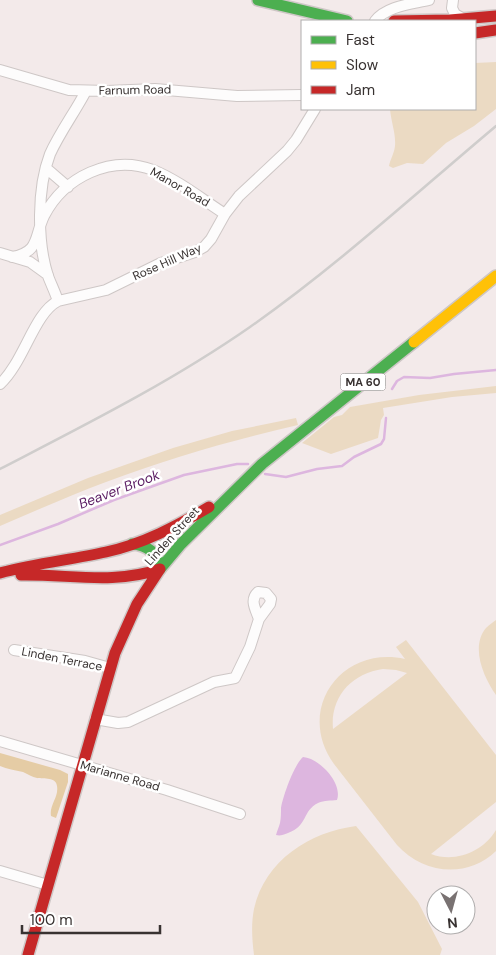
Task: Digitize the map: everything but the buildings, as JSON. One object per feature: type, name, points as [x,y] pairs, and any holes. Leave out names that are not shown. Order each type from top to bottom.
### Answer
[{"type":"main road","points":[[258,0],[328,20]]},
{"type":"main road","points":[[430,20],[496,16]]},
{"type":"main road","points":[[476,33],[496,30]]},
{"type":"main road","name":"Linden Street","points":[[28,955],[110,668],[121,638],[138,604],[160,569],[181,544],[234,491],[284,445],[496,276]]},
{"type":"main road","name":"MA 60","points":[[0,573],[30,565],[105,552],[132,544],[172,528],[234,491]]},
{"type":"main road","points":[[0,577],[39,574],[118,579],[138,576],[160,569],[158,558],[152,550],[144,545],[132,544]]},
{"type":"main road","points":[[118,579],[127,582],[131,586],[135,591],[138,604]]},
{"type":"street","points":[[376,20],[380,15],[391,10],[429,0]]},
{"type":"street","points":[[453,0],[452,8],[454,14],[467,19]]},
{"type":"street","name":"Farnum Road","points":[[0,70],[69,90],[155,89],[237,96],[301,95]]},
{"type":"street","points":[[0,384],[21,357],[47,309],[58,301],[48,275],[40,228],[41,191],[46,168],[58,138],[86,91]]},
{"type":"street","name":"Rose Hill Way","points":[[58,301],[106,290],[160,262],[195,252],[204,247],[211,239],[225,214],[250,184],[292,145],[314,110]]},
{"type":"street","name":"Manor Road","points":[[12,257],[30,251],[36,242],[40,228],[51,206],[68,187],[88,173],[115,165],[139,166],[154,171],[225,214]]},
{"type":"street","points":[[46,168],[68,187]]},
{"type":"street","points":[[0,254],[30,262],[48,275]]},
{"type":"street","points":[[95,719],[114,723],[128,722],[213,682],[235,678],[250,647],[259,620]]},
{"type":"street","name":"Linden Terrace","points":[[14,650],[85,661],[110,668]]},
{"type":"street","name":"Marianne Road","points":[[0,741],[178,793],[240,814]]},
{"type":"street","points":[[0,871],[48,885]]},
{"type":"shaded area","points":[[496,62],[496,109],[474,126],[446,143],[423,164],[407,163],[393,168],[389,166],[395,141],[390,110],[476,110],[476,63]]},
{"type":"shaded area","points":[[496,386],[496,393],[452,397],[383,408],[384,415],[381,420],[378,438],[331,454],[302,443],[334,417],[342,415],[350,407],[419,395]]},
{"type":"shaded area","points":[[296,418],[298,425],[225,443],[153,465],[80,492],[0,526],[0,515],[88,478],[173,448],[232,431]]},
{"type":"shaded area","points":[[496,620],[496,695],[487,680],[480,662],[479,644],[486,628]]},
{"type":"shaded area","points":[[406,640],[496,755],[496,802],[431,854],[449,857],[468,854],[484,844],[496,830],[496,851],[472,866],[459,869],[432,867],[408,855],[397,845],[334,764],[323,743],[320,723],[322,703],[331,686],[344,672],[361,662],[382,657],[405,659],[396,647]],"holes":[[[383,669],[407,673],[333,729],[335,707],[345,688],[353,681],[372,671]]]},
{"type":"shaded area","points":[[0,753],[68,774],[68,782],[56,818],[51,816],[51,808],[57,794],[56,783],[49,779],[35,778],[23,772],[0,766]]},
{"type":"shaded area","points":[[303,757],[316,762],[328,772],[336,786],[337,800],[318,803],[309,810],[302,823],[294,830],[283,835],[276,835],[286,789]]},
{"type":"shaded area","points":[[356,826],[418,902],[426,918],[426,935],[435,935],[442,949],[440,955],[254,955],[252,920],[260,892],[268,876],[292,851],[306,842],[339,829]]},
{"type":"waterway","name":"Beaver Brook","points":[[392,389],[397,381],[404,377],[430,378],[496,370]]},
{"type":"waterway","name":"Beaver Brook","points":[[265,474],[286,477],[317,469],[342,466],[354,457],[381,444],[384,439],[386,418]]},
{"type":"waterway","name":"Beaver Brook","points":[[0,545],[58,524],[114,500],[184,475],[237,464],[248,464]]},
{"type":"railway","points":[[0,469],[159,384],[250,327],[345,255],[496,126]]},
{"type":"traffic: fast","points":[[258,0],[343,20]]},
{"type":"traffic: fast","points":[[160,569],[181,544],[262,464],[414,342]]},
{"type":"traffic: fast","points":[[132,544],[143,546],[151,551],[157,558],[160,569]]},
{"type":"traffic: slow","points":[[414,342],[496,276]]},
{"type":"traffic: jam","points":[[450,20],[496,16]]},
{"type":"traffic: jam","points":[[476,33],[496,30]]},
{"type":"traffic: jam","points":[[0,573],[120,549],[159,534],[209,507]]},
{"type":"traffic: jam","points":[[28,955],[115,653],[137,604],[160,569]]},
{"type":"traffic: jam","points":[[21,575],[108,578],[143,574],[160,569]]}]
